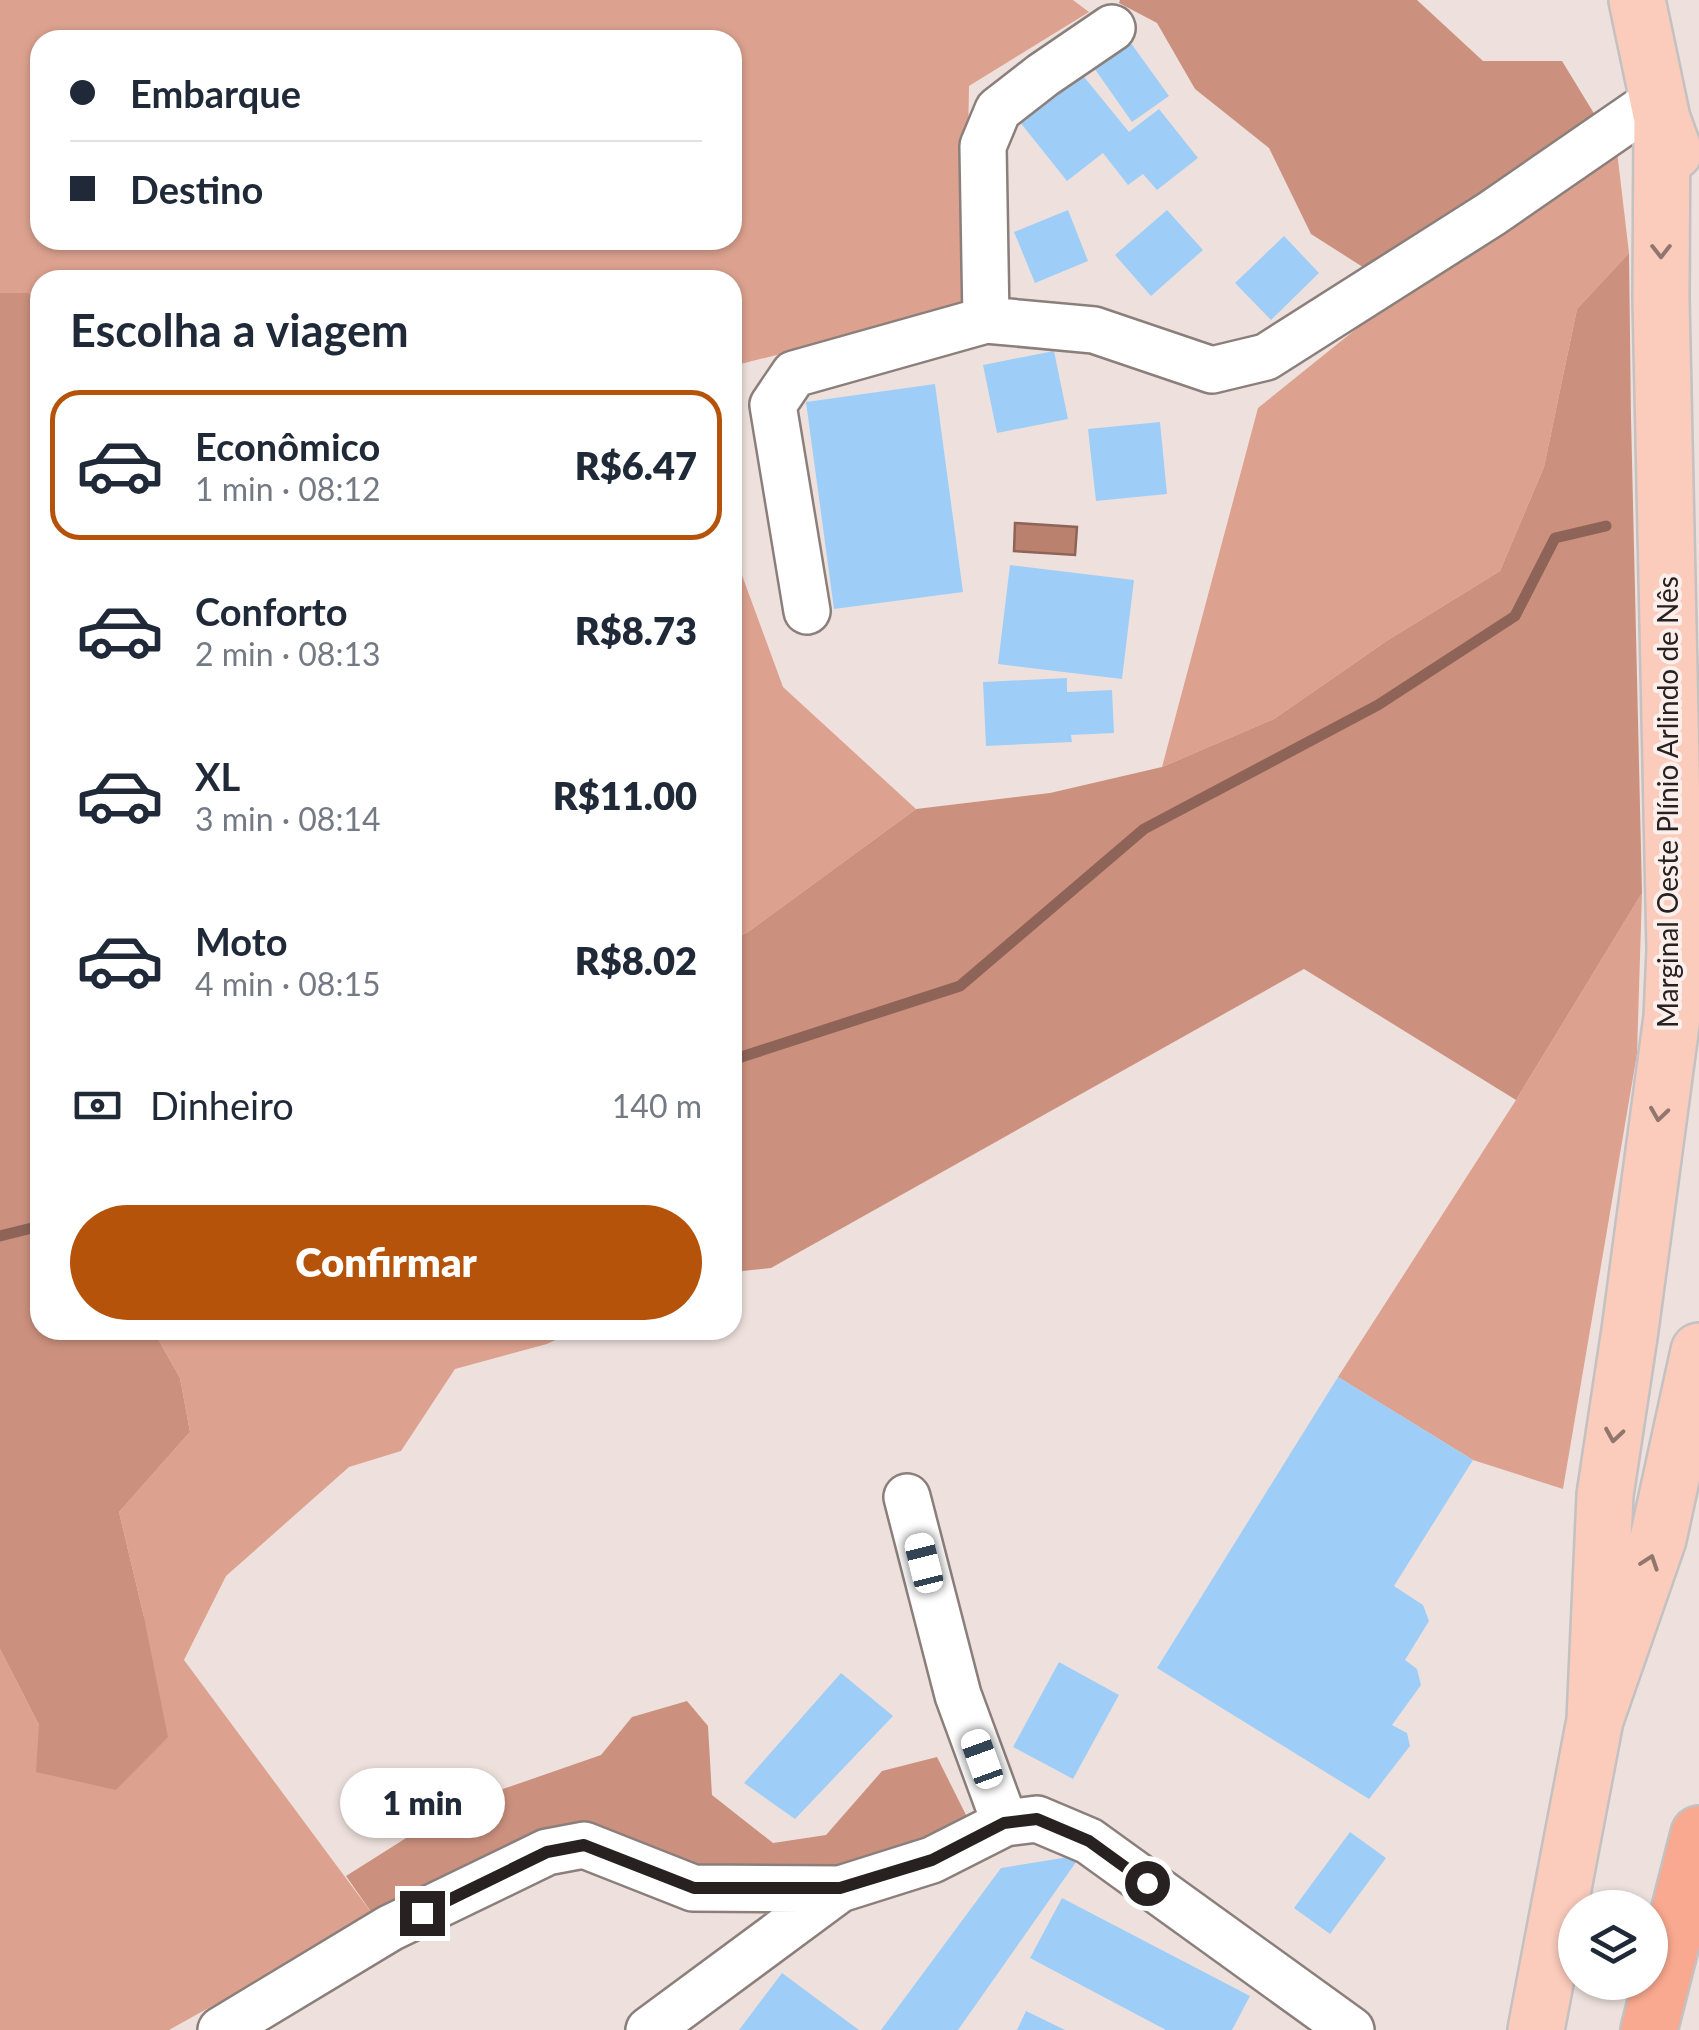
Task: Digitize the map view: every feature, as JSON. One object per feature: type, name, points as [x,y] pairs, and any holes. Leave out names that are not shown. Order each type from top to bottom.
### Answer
[{"type":"highway","points":[[1649,2030],[1699,1834]]},
{"type":"main road","name":"Marginal Oeste Plínio Arlindo de Nês","points":[[1637,0],[1660,108],[1699,242]]},
{"type":"main road","name":"Marginal Oeste Plínio Arlindo de Nês","points":[[1536,2030],[1595,1720],[1605,1495],[1686,1017],[1687,950],[1661,300],[1660,108]]},
{"type":"main road","name":"Marginal Oeste Plínio Arlindo de Nês","points":[[1595,1720],[1658,1539],[1699,1351]]},
{"type":"street","points":[[986,320],[983,146],[990,128],[998,110],[1112,28]]},
{"type":"street","points":[[807,612],[773,405],[794,374],[986,320],[1094,330],[1212,370],[1266,357],[1660,108]]},
{"type":"street","points":[[907,1497],[958,1695],[1004,1823]]},
{"type":"street","points":[[221,2030],[390,1928],[547,1852],[584,1845],[694,1888],[840,1888],[932,1860],[1004,1823],[1037,1819],[1089,1841],[1351,2030]]},
{"type":"street","points":[[649,2030],[840,1888]]},
{"type":"shaded area","points":[[0,0],[1073,0],[1089,12],[969,86],[965,307],[742,364],[742,270],[30,270],[28,293],[0,293]]},
{"type":"shaded area","points":[[1417,0],[1483,61],[1562,61],[1617,151],[1402,292],[1311,234],[1269,148],[1195,89],[1157,23],[1119,3]]},
{"type":"shaded area","points":[[1617,151],[1629,253],[1577,309],[1544,467],[1500,571],[1388,640],[1274,719],[1162,767],[1258,408],[1402,292]]},
{"type":"shaded area","points":[[1629,253],[1642,893],[1516,1100],[1304,969],[771,1268],[742,1271],[742,935],[916,809],[1050,793],[1162,767],[1274,719],[1388,640],[1500,571],[1544,467],[1577,309]]},
{"type":"shaded area","points":[[0,293],[28,293],[30,1340],[159,1340],[180,1378],[190,1432],[119,1512],[168,1737],[116,1790],[36,1772],[39,1725],[0,1649]]},
{"type":"shaded area","points":[[1015,523],[1077,527],[1075,555],[1014,551]]},
{"type":"shaded area","points":[[742,575],[783,687],[916,809],[742,935]]},
{"type":"shaded area","points":[[1642,893],[1637,1054],[1563,1489],[1473,1460],[1338,1377],[1516,1100]]},
{"type":"shaded area","points":[[159,1340],[555,1340],[455,1369],[401,1451],[349,1467],[226,1576],[184,1660],[374,1916],[169,2030],[0,2030],[0,1649],[39,1725],[144,1617],[119,1512],[190,1432],[180,1378]]},
{"type":"shaded area","points":[[687,1701],[708,1726],[712,1795],[773,1843],[826,1835],[882,1771],[937,1757],[969,1821],[930,1847],[838,1870],[703,1878],[574,1833],[374,1916],[346,1876],[460,1804],[601,1755],[632,1717]]},
{"type":"building","points":[[1128,39],[1169,96],[1132,122],[1092,65]]},
{"type":"building","points":[[1080,72],[1129,132],[1159,109],[1198,158],[1157,190],[1143,174],[1128,185],[1103,153],[1067,181],[1019,121]]},
{"type":"building","points":[[1068,210],[1088,261],[1035,283],[1014,232]]},
{"type":"building","points":[[1167,210],[1203,250],[1151,296],[1115,255]]},
{"type":"building","points":[[1284,236],[1319,273],[1271,320],[1235,283]]},
{"type":"building","points":[[1054,351],[1068,419],[997,433],[983,365]]},
{"type":"building","points":[[935,384],[963,592],[834,609],[806,402]]},
{"type":"building","points":[[1160,422],[1167,494],[1096,501],[1088,429]]},
{"type":"building","points":[[1010,565],[1134,580],[1122,679],[998,664]]},
{"type":"building","points":[[1067,678],[1067,692],[1112,690],[1114,733],[1071,735],[1072,742],[986,746],[983,682]]},
{"type":"building","points":[[1338,1377],[1473,1460],[1394,1586],[1423,1605],[1429,1621],[1405,1660],[1417,1669],[1421,1685],[1392,1725],[1407,1733],[1410,1746],[1369,1799],[1157,1668]]},
{"type":"building","points":[[1059,1662],[1119,1695],[1073,1779],[1013,1747]]},
{"type":"building","points":[[841,1673],[893,1716],[795,1819],[744,1783]]},
{"type":"building","points":[[1350,1832],[1386,1858],[1330,1934],[1294,1908]]},
{"type":"building","points":[[1081,1855],[958,2030],[881,2030],[1001,1868]]},
{"type":"building","points":[[1062,1898],[1250,1996],[1232,2030],[1166,2030],[1030,1958]]},
{"type":"building","points":[[782,1973],[859,2030],[739,2030]]},
{"type":"building","points":[[1026,2011],[1065,2030],[1017,2030]]},
{"type":"waterway","points":[[742,1057],[960,986],[1144,829],[1378,705],[1515,616],[1555,538],[1606,526]]},
{"type":"waterway","points":[[0,1236],[30,1228]]},
{"type":"route","points":[[422,1913],[547,1852],[584,1845],[694,1888],[840,1888],[932,1860],[1004,1823],[1037,1819],[1089,1841],[1147,1883]]}]
